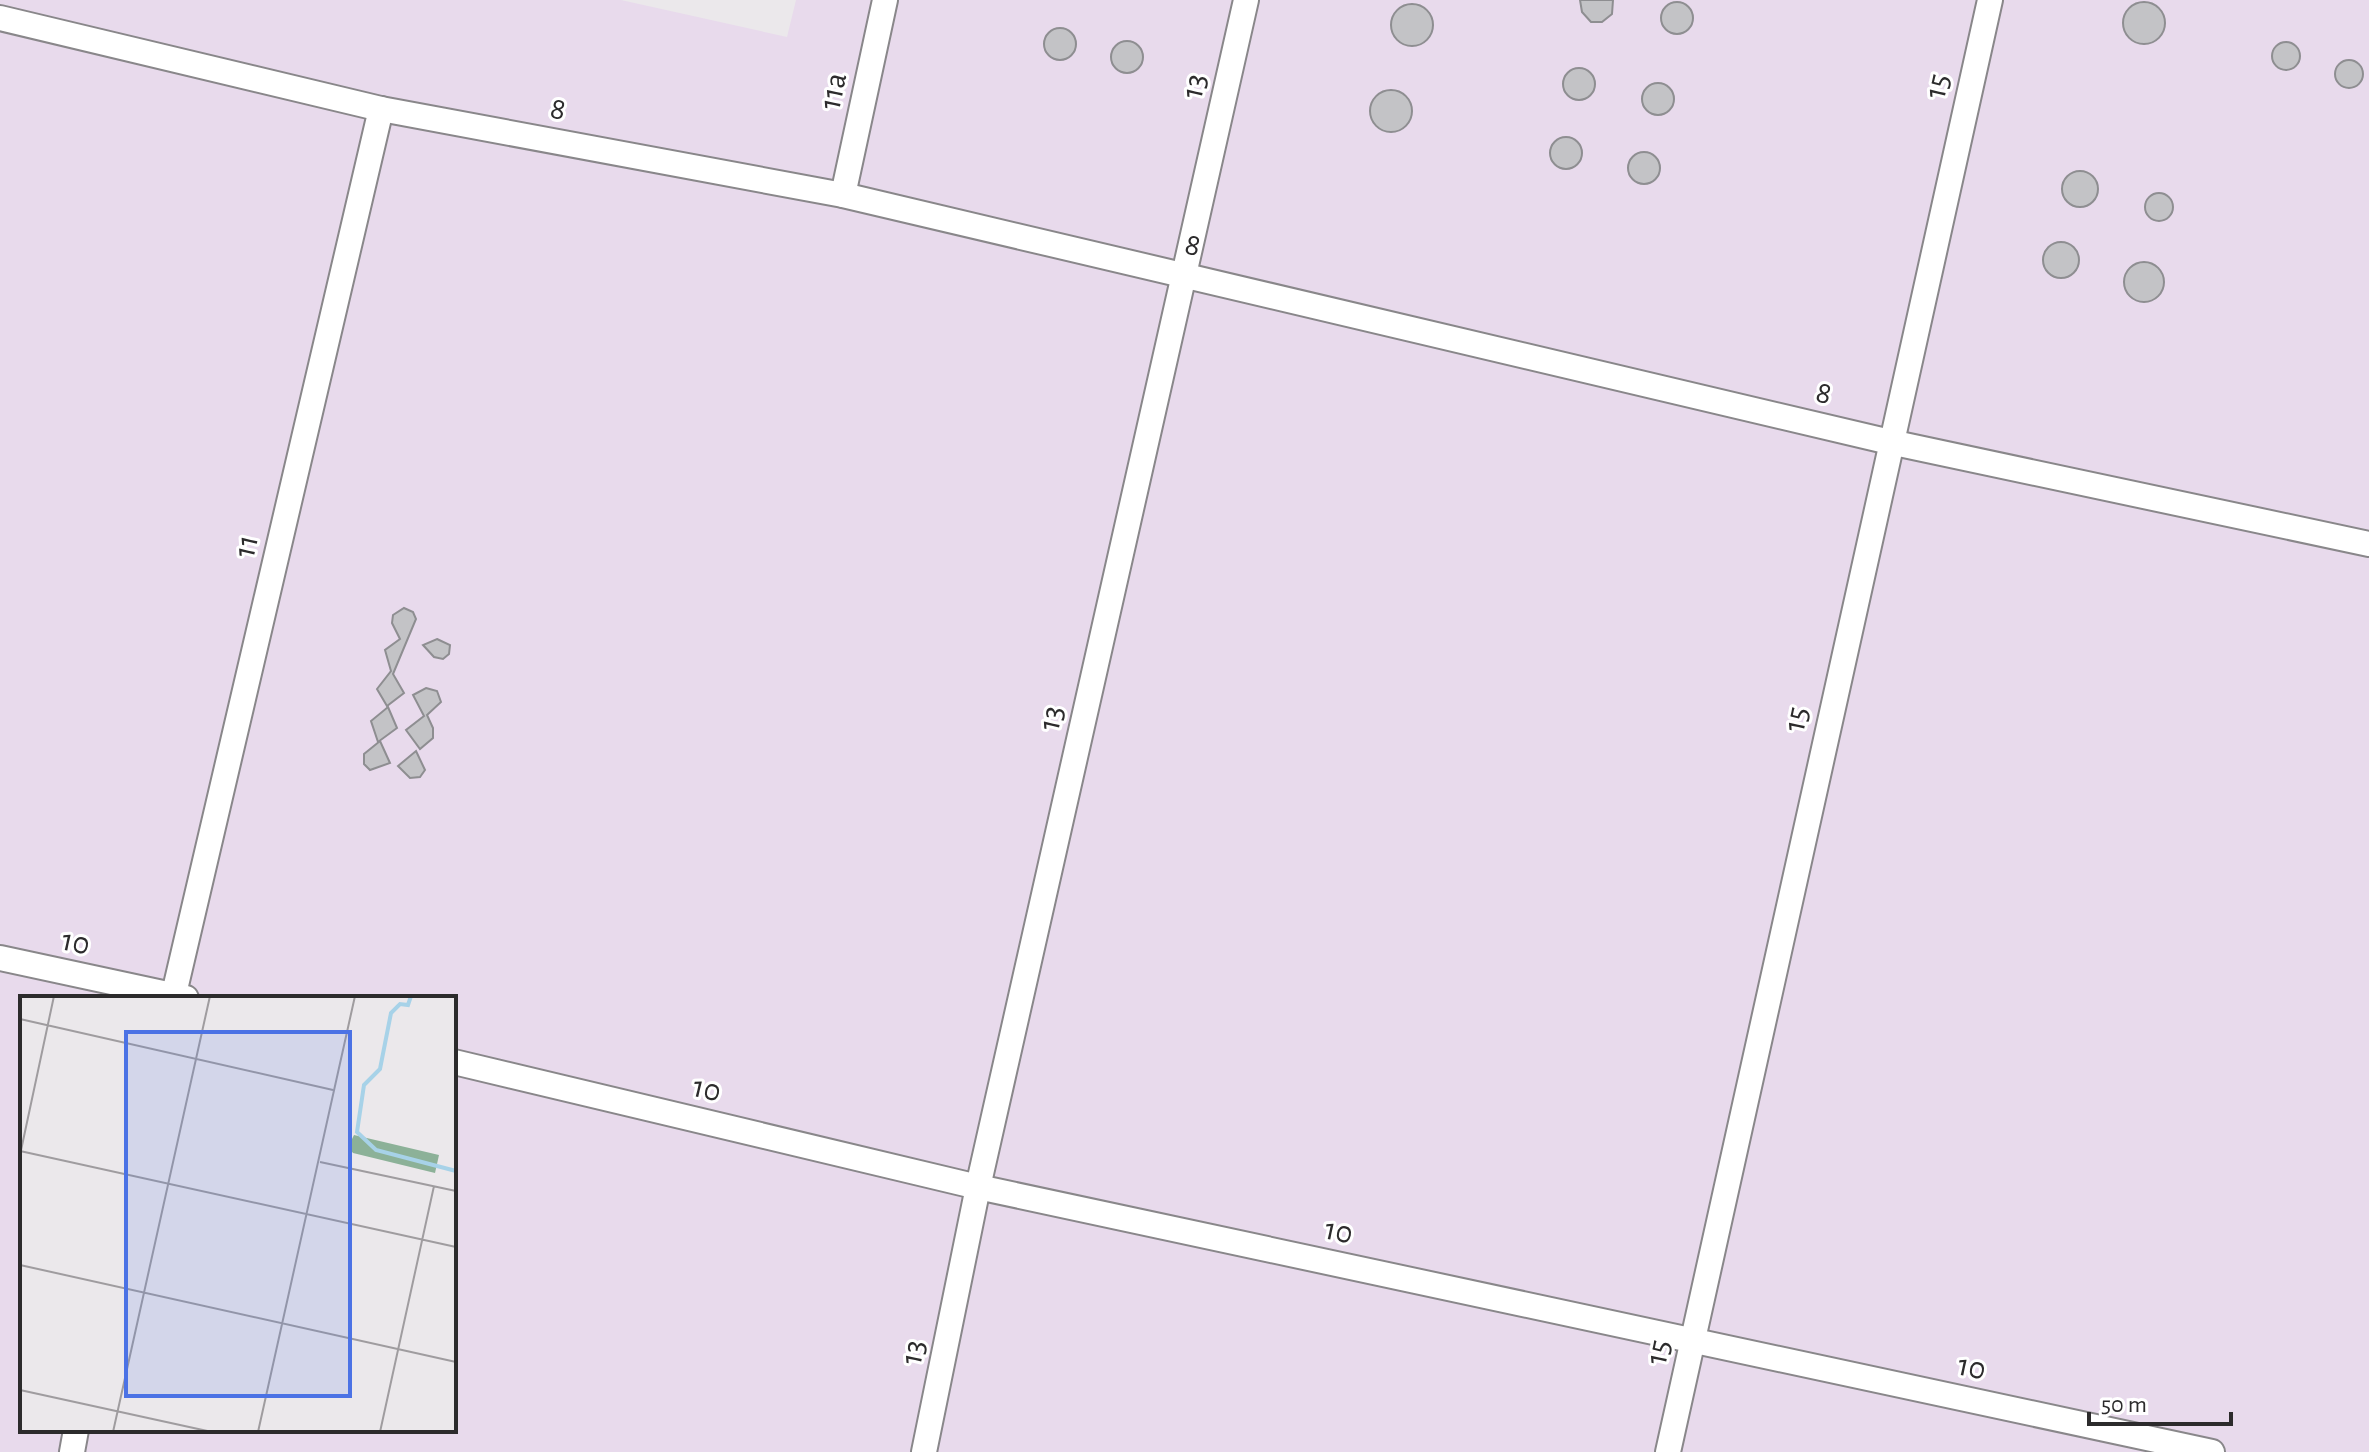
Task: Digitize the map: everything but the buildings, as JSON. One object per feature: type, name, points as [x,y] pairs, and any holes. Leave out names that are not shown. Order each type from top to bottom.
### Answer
[{"type":"lane","name":"11a","points":[[843,195],[885,0]]},
{"type":"lane","name":"13","points":[[924,1452],[978,1187],[1246,0]]},
{"type":"lane","name":"15","points":[[1668,1452],[1990,0]]},
{"type":"lane","name":"8","points":[[0,18],[381,109],[843,195],[1890,442],[2369,544]]},
{"type":"lane","name":"11","points":[[178,996],[381,109]]},
{"type":"lane","name":"10","points":[[0,958],[173,996]]},
{"type":"lane","name":"10","points":[[456,1062],[978,1187],[2212,1452]]},
{"type":"lane","points":[[72,1452],[76,1432]]},
{"type":"shaded area","points":[[0,0],[621,0],[787,37],[796,0],[2369,0],[2369,1452],[0,1452]]}]
